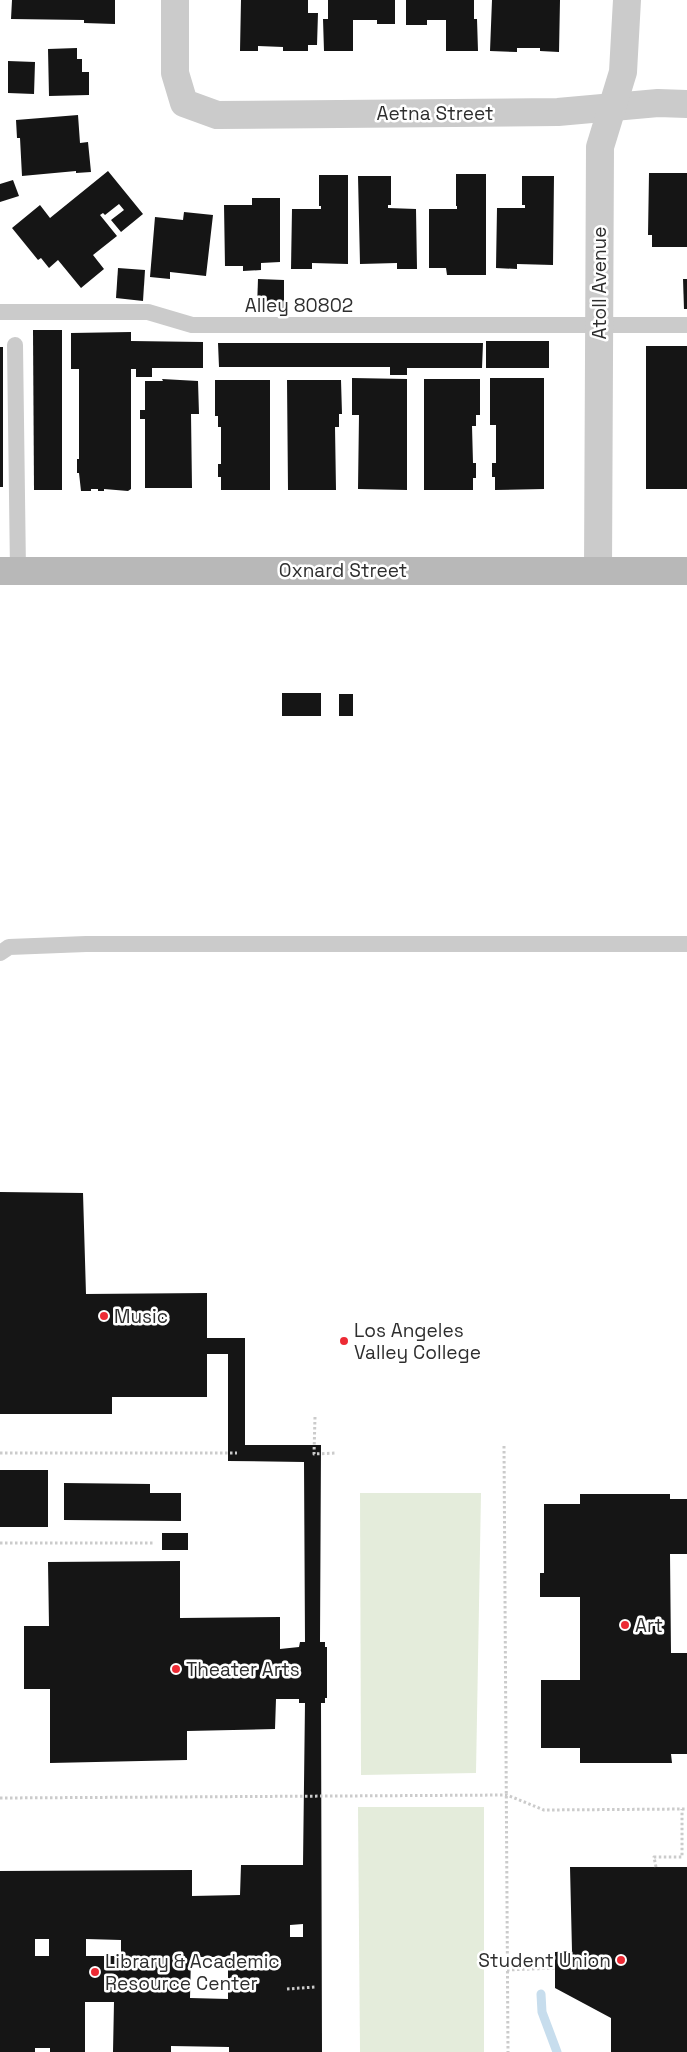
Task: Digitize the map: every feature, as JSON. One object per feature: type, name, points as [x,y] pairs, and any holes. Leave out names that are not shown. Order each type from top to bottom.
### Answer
[{"type":"main road","name":"Oxnard Street","points":[[9,571],[687,571]]},
{"type":"street","name":"Aetna Street","points":[[174,0],[175,73],[184,103],[217,114],[558,112],[658,103],[687,104]]},
{"type":"street","name":"Atoll Avenue","points":[[598,570],[600,147],[623,72],[627,0]]},
{"type":"lane","name":"Alley 80802","points":[[0,312],[148,312],[192,325],[687,325]]},
{"type":"lane","points":[[9,571],[15,345]]},
{"type":"lane","points":[[0,953],[9,947],[86,944],[687,944]]},
{"type":"path","points":[[315,1417],[314,1454],[336,1453]]},
{"type":"path","points":[[504,1446],[508,2052]]},
{"type":"path","points":[[0,1453],[238,1453]]},
{"type":"path","points":[[0,1543],[154,1543]]},
{"type":"path","points":[[0,1798],[506,1796],[544,1810],[687,1809]]},
{"type":"path","points":[[656,1868],[654,1856],[682,1856],[682,1809]]},
{"type":"path","points":[[507,1970],[555,1968]]},
{"type":"path","points":[[287,1989],[315,1987]]},
{"type":"green space","points":[[360,1493],[481,1493],[476,1773],[361,1775]]},
{"type":"green space","points":[[358,1807],[484,1807],[484,2052],[360,2052]]},
{"type":"building","points":[[12,0],[115,0],[115,24],[84,23],[84,20],[11,19]]},
{"type":"building","points":[[241,0],[308,0],[308,13],[318,13],[317,45],[308,45],[308,51],[283,51],[283,47],[258,46],[258,51],[240,51]]},
{"type":"building","points":[[328,0],[395,0],[395,24],[377,24],[377,20],[353,20],[353,51],[324,51],[323,19],[328,19]]},
{"type":"building","points":[[406,0],[474,0],[474,19],[477,19],[478,51],[446,51],[446,20],[427,20],[427,25],[406,25]]},
{"type":"building","points":[[492,0],[560,0],[559,52],[540,51],[540,48],[517,48],[517,52],[490,51]]},
{"type":"building","points":[[77,48],[77,59],[82,59],[82,72],[89,72],[89,95],[49,96],[48,49]]},
{"type":"building","points":[[8,61],[35,62],[34,94],[8,93]]},
{"type":"building","points":[[78,115],[80,143],[88,142],[91,172],[76,173],[76,171],[22,176],[20,138],[17,138],[16,120]]},
{"type":"building","points":[[108,171],[143,214],[121,232],[111,220],[124,210],[119,204],[105,215],[103,213],[100,215],[117,236],[93,255],[104,269],[81,288],[58,260],[49,268],[41,258],[38,260],[12,228],[40,205],[50,218]]},
{"type":"building","points":[[649,173],[687,173],[687,247],[652,247],[652,235],[648,235]]},
{"type":"building","points":[[456,174],[486,174],[486,275],[447,275],[446,268],[429,268],[429,209],[457,209]]},
{"type":"building","points":[[319,175],[348,175],[348,264],[312,263],[312,269],[291,269],[292,209],[321,209],[321,206],[319,206]]},
{"type":"building","points":[[358,176],[391,176],[391,205],[388,205],[388,208],[416,209],[417,269],[397,269],[397,263],[360,264]]},
{"type":"building","points":[[522,176],[554,176],[553,265],[517,264],[517,269],[496,268],[497,208],[525,208],[525,205],[522,205]]},
{"type":"building","points":[[13,180],[19,196],[0,202],[0,184]]},
{"type":"building","points":[[252,198],[280,198],[280,262],[261,263],[261,270],[243,271],[243,266],[225,266],[224,205],[252,205]]},
{"type":"building","points":[[184,212],[213,215],[206,276],[170,272],[170,279],[150,277],[155,217],[183,220]]},
{"type":"building","points":[[118,268],[145,270],[143,301],[116,298]]},
{"type":"building","points":[[258,279],[284,280],[284,309],[257,308]]},
{"type":"building","points":[[683,279],[687,279],[687,309],[684,309]]},
{"type":"building","points":[[33,330],[62,330],[62,490],[34,490]]},
{"type":"building","points":[[131,332],[131,341],[203,342],[203,368],[152,368],[152,377],[136,377],[136,369],[131,369],[131,489],[128,491],[104,489],[104,491],[98,491],[98,489],[91,489],[91,491],[81,491],[79,473],[77,473],[77,459],[79,459],[79,369],[71,369],[71,333]]},
{"type":"building","points":[[486,341],[549,341],[549,368],[486,368]]},
{"type":"building","points":[[218,343],[483,343],[482,368],[407,368],[407,375],[390,375],[390,367],[219,367]]},
{"type":"building","points":[[646,346],[687,346],[687,489],[646,489]]},
{"type":"building","points":[[0,347],[3,347],[3,487],[0,487]]},
{"type":"building","points":[[352,378],[407,379],[407,490],[358,489],[359,415],[352,415]]},
{"type":"building","points":[[490,378],[544,378],[544,489],[495,490],[495,477],[492,477],[492,463],[496,463],[496,425],[490,425]]},
{"type":"building","points":[[162,379],[198,381],[199,414],[191,414],[192,488],[145,488],[145,419],[140,419],[140,410],[145,410],[145,381],[163,381]]},
{"type":"building","points":[[424,379],[480,379],[480,415],[476,415],[476,426],[472,426],[473,463],[476,463],[476,478],[473,478],[473,490],[424,490]]},
{"type":"building","points":[[215,380],[270,380],[270,490],[221,490],[218,464],[221,464],[221,427],[218,427],[218,416],[215,416]]},
{"type":"building","points":[[287,380],[341,380],[342,414],[339,414],[339,427],[335,427],[336,490],[288,490]]},
{"type":"building","points":[[282,693],[321,693],[321,716],[282,716]]},
{"type":"building","points":[[339,694],[353,694],[353,716],[339,716]]},
{"type":"building","points":[[0,1192],[83,1193],[86,1294],[207,1293],[207,1338],[245,1338],[245,1445],[321,1445],[320,1642],[325,1642],[325,1647],[327,1647],[327,1698],[325,1698],[325,1703],[321,1703],[322,2052],[229,2052],[229,2047],[171,2046],[171,2052],[113,2052],[114,2002],[85,2002],[85,2052],[50,2052],[50,2048],[35,2048],[35,2052],[0,2052],[0,1871],[192,1870],[192,1896],[240,1895],[241,1865],[303,1865],[305,1703],[299,1703],[299,1699],[276,1699],[275,1729],[187,1731],[187,1760],[50,1763],[50,1689],[24,1689],[24,1626],[49,1626],[48,1562],[180,1561],[180,1618],[280,1617],[280,1649],[299,1647],[300,1642],[305,1642],[304,1462],[228,1461],[228,1354],[207,1354],[207,1397],[112,1397],[112,1414],[0,1414]],"holes":[[[303,1924],[303,1937],[290,1937],[290,1925]],[[35,1939],[49,1939],[49,1956],[35,1956]],[[86,1939],[121,1940],[121,1956],[86,1956]],[[191,1957],[228,1957],[228,1999],[190,1998]]]},
{"type":"building","points":[[0,1470],[48,1470],[48,1527],[0,1527]]},
{"type":"building","points":[[64,1483],[150,1484],[150,1493],[181,1493],[181,1521],[64,1520]]},
{"type":"building","name":"Art","points":[[580,1494],[670,1494],[670,1499],[687,1499],[687,1554],[670,1554],[671,1653],[687,1653],[687,1754],[671,1754],[672,1763],[580,1763],[580,1748],[541,1748],[541,1680],[580,1680],[580,1597],[540,1597],[540,1573],[544,1573],[544,1504],[580,1504]]},
{"type":"building","points":[[162,1533],[188,1533],[188,1550],[162,1550]]},
{"type":"building","name":"Student Union","points":[[570,1867],[687,1867],[687,2052],[611,2052],[611,2018],[555,1988],[555,1952],[572,1951]]},
{"type":"waterway","points":[[541,1994],[542,2012],[557,2052]]},
{"type":"place","name":"Music","points":[[104,1316]]},
{"type":"place","name":"Los Angeles Valley College","points":[[344,1341]]},
{"type":"place","name":"Art","points":[[625,1625]]},
{"type":"place","name":"Theater Arts","points":[[176,1669]]},
{"type":"place","name":"Student Union","points":[[621,1960]]},
{"type":"place","name":"Library & Academic Resource Center","points":[[95,1972]]}]
